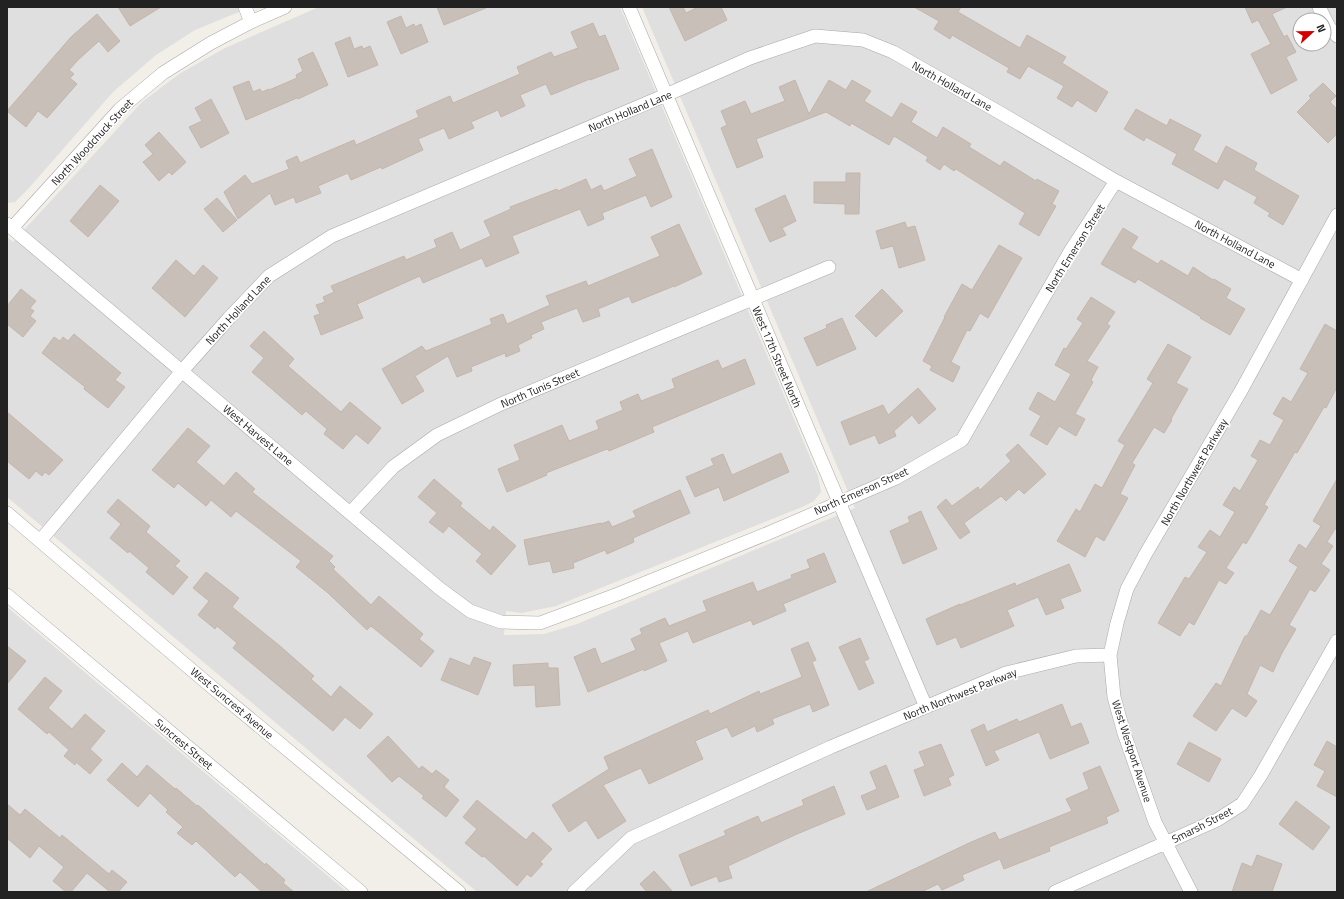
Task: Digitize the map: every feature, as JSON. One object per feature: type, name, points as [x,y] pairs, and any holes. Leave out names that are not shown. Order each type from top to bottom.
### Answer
[{"type":"street","points":[[245,7],[251,22]]},
{"type":"street","name":"North Woodchuck Street","points":[[10,226],[120,109],[162,74],[211,43],[251,22],[285,7]]},
{"type":"street","name":"West 17th Street North","points":[[629,7],[926,707]]},
{"type":"street","points":[[1319,7],[1329,27],[1337,36]]},
{"type":"street","name":"North Holland Lane","points":[[40,541],[182,372],[269,276],[332,236],[666,96],[750,58],[815,36],[863,40],[893,52],[1116,181],[1302,280]]},
{"type":"street","name":"North Emerson Street","points":[[521,623],[540,623],[618,594],[896,478],[962,440],[1071,250],[1116,181]]},
{"type":"street","name":"North Northwest Parkway","points":[[574,892],[631,838],[831,747],[1006,673],[1076,656],[1110,655],[1127,589],[1145,555],[1242,389],[1337,215]]},
{"type":"street","name":"West Harvest Lane","points":[[10,226],[439,588],[470,611],[501,622],[521,623]]},
{"type":"street","name":"North Tunis Street","points":[[350,513],[393,467],[437,435],[501,404],[829,267]]},
{"type":"street","name":"West Suncrest Avenue","points":[[7,513],[213,688],[459,892]]},
{"type":"street","name":"Suncrest Street","points":[[7,595],[360,892]]},
{"type":"street","name":"Smarsh Street","points":[[1055,892],[1217,820],[1242,804],[1261,775],[1337,641]]},
{"type":"street","name":"West Westport Avenue","points":[[1110,655],[1114,697],[1124,733],[1155,822],[1192,892]]},
{"type":"shaded area","points":[[7,7],[251,7],[195,30],[156,55],[113,92],[15,202],[7,203]]},
{"type":"shaded area","points":[[319,7],[620,7],[818,476],[821,492],[814,501],[802,507],[556,606],[522,613],[506,611],[504,635],[544,634],[577,624],[855,508],[642,7],[1337,7],[1337,892],[477,892],[7,497],[7,237],[13,242],[142,102],[179,74],[225,48]]},
{"type":"shaded area","points":[[7,607],[347,892],[7,892]]},
{"type":"building","points":[[118,7],[161,7],[130,26]]},
{"type":"building","points":[[437,7],[486,7],[486,8],[444,25]]},
{"type":"building","points":[[669,7],[683,7],[686,13],[698,7],[721,7],[727,20],[685,41]]},
{"type":"building","points":[[914,7],[961,7],[958,12],[1020,48],[1027,35],[1066,57],[1062,63],[1108,92],[1096,112],[1077,100],[1072,107],[1057,98],[1064,86],[1028,66],[1020,79],[1007,72],[1009,68],[952,35],[950,39],[934,29],[939,21]]},
{"type":"building","points":[[1245,7],[1287,7],[1272,14],[1284,37],[1287,35],[1292,44],[1292,52],[1296,52],[1286,57],[1297,80],[1271,94],[1251,54],[1271,44],[1258,20],[1252,23]]},
{"type":"building","points":[[97,14],[120,41],[108,52],[99,41],[78,60],[69,70],[74,74],[70,78],[77,84],[47,118],[38,111],[26,127],[7,111],[71,37]]},
{"type":"building","points":[[401,16],[406,28],[414,24],[415,27],[421,24],[428,42],[401,54],[387,22]]},
{"type":"building","points":[[593,23],[599,37],[605,35],[619,69],[551,95],[546,84],[520,95],[525,106],[501,117],[498,110],[471,122],[474,128],[449,139],[444,128],[418,139],[423,150],[382,169],[381,167],[351,180],[348,173],[318,186],[321,193],[296,203],[294,197],[275,205],[270,193],[238,219],[224,192],[245,175],[252,184],[289,169],[286,161],[297,156],[300,163],[354,140],[356,145],[419,117],[416,111],[450,96],[453,103],[520,74],[517,67],[551,52],[554,57],[578,48],[571,32]]},
{"type":"building","points":[[350,37],[354,49],[362,46],[363,49],[370,46],[378,65],[348,77],[335,43]]},
{"type":"building","points":[[313,52],[328,85],[246,120],[233,87],[249,81],[253,92],[260,89],[262,92],[297,78],[296,75],[303,71],[298,59]]},
{"type":"building","points":[[795,80],[809,114],[829,80],[846,90],[852,80],[871,91],[864,101],[892,118],[901,103],[917,112],[911,122],[937,138],[943,127],[971,144],[969,147],[1000,166],[1004,161],[1036,181],[1037,179],[1059,191],[1052,204],[1056,206],[1039,236],[1019,224],[1025,213],[956,169],[954,171],[944,164],[940,170],[926,161],[928,157],[894,136],[889,145],[851,123],[850,126],[826,112],[756,139],[763,157],[737,168],[721,128],[727,125],[721,111],[745,101],[751,114],[785,101],[779,87]]},
{"type":"building","points":[[1323,83],[1336,96],[1330,102],[1337,109],[1337,134],[1328,143],[1297,112],[1311,98],[1309,96]]},
{"type":"building","points":[[211,99],[229,133],[201,148],[189,127],[202,121],[195,108]]},
{"type":"building","points":[[1136,109],[1167,126],[1170,119],[1201,135],[1193,150],[1217,164],[1226,146],[1257,163],[1254,170],[1299,196],[1283,225],[1268,216],[1270,213],[1254,203],[1257,197],[1224,179],[1218,189],[1172,164],[1177,154],[1146,137],[1144,141],[1124,129]]},
{"type":"building","points":[[159,132],[186,162],[172,175],[169,172],[159,181],[143,162],[153,154],[145,145]]},
{"type":"building","points":[[652,149],[672,197],[651,207],[646,195],[602,213],[604,219],[588,226],[580,209],[512,236],[519,253],[486,267],[482,258],[423,283],[420,276],[357,304],[363,318],[321,335],[314,316],[320,314],[316,305],[325,302],[323,297],[334,292],[331,286],[404,256],[406,260],[437,247],[434,240],[452,232],[460,250],[491,236],[484,221],[511,209],[510,207],[557,189],[558,191],[586,179],[591,190],[601,185],[604,191],[637,176],[629,159]]},
{"type":"building","points":[[846,173],[860,173],[859,214],[845,214],[845,204],[814,203],[814,182],[846,182]]},
{"type":"building","points":[[100,185],[119,201],[88,237],[70,221]]},
{"type":"building","points":[[785,195],[796,221],[782,228],[786,235],[770,242],[755,209]]},
{"type":"building","points":[[217,198],[237,220],[223,232],[204,209]]},
{"type":"building","points":[[905,222],[907,228],[915,226],[925,260],[899,268],[893,246],[881,249],[876,231]]},
{"type":"building","points":[[679,224],[702,274],[674,287],[632,303],[629,296],[598,309],[600,316],[583,322],[577,308],[541,322],[544,329],[531,335],[532,338],[518,345],[520,351],[506,357],[505,353],[471,367],[472,371],[457,377],[448,356],[415,376],[424,391],[402,404],[382,369],[422,346],[426,351],[492,324],[490,319],[503,314],[507,324],[550,305],[546,296],[586,281],[588,286],[660,256],[651,237]]},
{"type":"building","points":[[1123,228],[1138,237],[1131,248],[1158,264],[1161,260],[1188,276],[1193,267],[1213,280],[1214,279],[1231,289],[1226,298],[1245,309],[1230,335],[1138,279],[1135,283],[1101,264]]},
{"type":"building","points":[[999,245],[1022,258],[988,318],[980,313],[970,331],[967,330],[951,362],[960,367],[953,382],[930,370],[932,366],[923,361],[962,284],[972,290]]},
{"type":"building","points":[[176,260],[194,276],[203,265],[218,278],[185,317],[152,288]]},
{"type":"building","points":[[21,289],[36,301],[30,308],[34,311],[30,316],[36,321],[23,337],[7,324],[7,306]]},
{"type":"building","points":[[882,289],[903,311],[876,337],[855,316]]},
{"type":"building","points":[[1091,297],[1115,312],[1107,324],[1110,326],[1087,361],[1098,367],[1091,380],[1093,382],[1075,414],[1085,419],[1076,436],[1059,426],[1047,445],[1030,435],[1041,416],[1029,409],[1038,392],[1055,402],[1071,374],[1055,365],[1064,348],[1066,349],[1083,323],[1077,319]]},
{"type":"building","points":[[842,318],[856,349],[817,366],[804,338],[827,328],[826,325]]},
{"type":"building","points":[[1325,324],[1337,331],[1337,387],[1326,408],[1324,407],[1297,453],[1295,452],[1264,505],[1268,507],[1246,544],[1243,542],[1226,568],[1234,573],[1226,584],[1219,580],[1194,625],[1189,622],[1180,636],[1158,623],[1185,577],[1189,579],[1207,552],[1198,547],[1210,530],[1220,537],[1235,512],[1223,505],[1234,487],[1240,491],[1258,460],[1251,456],[1260,440],[1270,445],[1284,420],[1273,414],[1283,397],[1291,402],[1308,373],[1300,369]]},
{"type":"building","points":[[264,331],[294,359],[288,366],[341,412],[350,402],[381,428],[368,444],[356,434],[343,449],[324,434],[327,429],[306,411],[302,415],[252,372],[264,358],[250,346]]},
{"type":"building","points":[[74,334],[121,373],[115,380],[125,387],[108,408],[84,389],[85,387],[42,353],[54,337],[60,341],[63,337],[68,341]]},
{"type":"building","points":[[1168,344],[1191,357],[1176,383],[1188,389],[1164,433],[1154,427],[1132,463],[1135,465],[1120,494],[1128,498],[1104,541],[1096,536],[1085,557],[1057,541],[1076,509],[1080,512],[1095,484],[1102,488],[1125,445],[1118,441],[1153,383],[1147,379]]},
{"type":"building","points":[[745,359],[755,384],[652,427],[654,432],[609,451],[607,449],[546,473],[547,475],[507,492],[498,469],[520,460],[514,445],[562,425],[569,441],[599,429],[596,421],[623,410],[620,402],[638,394],[641,401],[675,388],[672,379],[718,360],[722,369]]},
{"type":"building","points":[[918,388],[936,409],[919,424],[912,415],[894,431],[896,436],[879,444],[875,435],[850,445],[841,422],[883,405],[888,415]]},
{"type":"building","points":[[7,412],[63,460],[49,475],[45,472],[42,476],[36,471],[29,479],[7,461]]},
{"type":"building","points":[[188,428],[210,446],[196,462],[224,486],[236,472],[255,489],[252,492],[333,556],[329,561],[335,567],[333,569],[371,605],[379,596],[423,634],[419,639],[434,651],[421,667],[371,626],[367,630],[328,593],[296,567],[301,561],[236,511],[231,517],[211,500],[206,506],[178,483],[174,488],[152,470]]},
{"type":"building","points":[[1018,444],[1046,474],[1024,494],[1019,489],[1006,501],[1001,496],[964,523],[970,532],[960,539],[937,507],[946,499],[952,506],[978,487],[980,490],[1011,461],[1006,455]]},
{"type":"building","points":[[781,453],[789,472],[724,501],[719,487],[695,497],[686,477],[714,465],[711,459],[723,454],[732,475]]},
{"type":"building","points":[[434,479],[462,503],[460,506],[490,531],[493,526],[516,546],[491,575],[476,561],[482,554],[449,526],[443,533],[429,522],[437,513],[418,497]]},
{"type":"building","points":[[1337,479],[1337,526],[1327,542],[1333,546],[1321,564],[1330,570],[1315,592],[1310,589],[1289,625],[1296,629],[1273,672],[1260,665],[1247,694],[1257,701],[1246,717],[1232,708],[1216,731],[1193,716],[1216,683],[1221,686],[1245,636],[1247,636],[1261,610],[1270,615],[1298,567],[1289,561],[1299,544],[1306,549],[1321,526],[1313,521]]},
{"type":"building","points":[[680,490],[690,513],[633,538],[634,542],[607,554],[605,550],[573,563],[574,568],[553,573],[550,561],[529,565],[524,540],[609,521],[612,527],[636,517],[633,511]]},
{"type":"building","points":[[118,499],[150,526],[146,532],[180,561],[175,566],[188,577],[173,595],[146,572],[149,568],[129,551],[128,553],[110,538],[121,524],[107,512]]},
{"type":"building","points":[[921,511],[937,549],[903,564],[890,531],[910,522],[908,517]]},
{"type":"building","points":[[824,553],[836,582],[783,604],[786,611],[753,625],[751,620],[693,643],[688,631],[659,643],[667,661],[588,692],[574,657],[595,648],[601,664],[636,650],[631,639],[642,634],[640,629],[665,618],[669,626],[707,611],[703,601],[753,582],[757,592],[792,578],[791,575],[810,568],[807,560]]},
{"type":"building","points":[[1069,564],[1081,591],[1060,599],[1064,608],[1046,615],[1038,597],[1007,610],[1014,626],[961,648],[956,637],[937,645],[926,619],[960,604],[1015,583],[1016,586]]},
{"type":"building","points":[[206,572],[239,598],[232,607],[314,676],[311,679],[331,697],[340,686],[373,714],[360,729],[345,717],[333,731],[233,648],[237,643],[217,626],[215,629],[198,615],[209,601],[193,588]]},
{"type":"building","points":[[860,638],[869,659],[864,661],[874,683],[859,690],[839,647]]},
{"type":"building","points":[[808,642],[816,660],[812,662],[829,705],[813,712],[810,704],[772,719],[774,724],[757,732],[755,726],[732,737],[727,727],[695,741],[703,759],[649,784],[641,768],[603,785],[626,821],[598,839],[586,820],[569,832],[552,805],[609,769],[604,757],[708,710],[710,714],[759,691],[760,694],[802,677],[791,649]]},
{"type":"building","points":[[7,646],[26,661],[7,684]]},
{"type":"building","points":[[474,657],[491,663],[478,695],[441,680],[450,658],[470,666]]},
{"type":"building","points":[[548,663],[548,668],[558,668],[560,705],[536,707],[535,685],[514,686],[513,665]]},
{"type":"building","points":[[45,677],[62,691],[48,708],[72,729],[85,714],[105,731],[90,749],[102,760],[90,774],[76,762],[75,765],[64,756],[69,750],[49,732],[47,734],[18,709]]},
{"type":"building","points":[[1062,704],[1071,727],[1081,723],[1089,743],[1050,759],[1039,732],[994,751],[999,760],[986,766],[971,730],[984,724],[987,732],[1017,719],[1019,722]]},
{"type":"building","points":[[388,736],[419,769],[422,766],[432,774],[436,770],[449,780],[444,787],[459,800],[446,817],[422,798],[424,796],[399,776],[392,782],[367,756]]},
{"type":"building","points":[[1327,741],[1337,747],[1337,797],[1317,786],[1325,771],[1314,765]]},
{"type":"building","points":[[1189,742],[1221,759],[1209,782],[1177,764]]},
{"type":"building","points":[[941,744],[954,775],[948,778],[951,785],[924,796],[914,770],[925,766],[919,752]]},
{"type":"building","points":[[122,763],[137,777],[147,765],[175,789],[176,788],[197,806],[198,805],[265,865],[266,863],[285,880],[283,883],[294,892],[262,892],[240,872],[235,877],[196,841],[192,845],[177,833],[183,827],[166,812],[168,810],[150,793],[138,807],[107,780]]},
{"type":"building","points":[[886,765],[899,797],[867,810],[861,796],[877,789],[870,772]]},
{"type":"building","points":[[1100,766],[1119,811],[1106,817],[1108,823],[1049,847],[1050,851],[1004,869],[1000,859],[962,875],[964,880],[942,890],[938,884],[921,892],[866,892],[995,832],[999,840],[1072,811],[1066,799],[1089,789],[1083,773]]},
{"type":"building","points":[[834,786],[845,814],[797,834],[728,866],[732,878],[719,882],[717,876],[691,886],[679,855],[726,835],[724,831],[758,816],[761,823],[804,805],[802,800]]},
{"type":"building","points":[[477,800],[526,840],[533,832],[552,849],[540,862],[543,864],[531,877],[527,874],[517,886],[484,856],[482,857],[465,843],[477,829],[463,817]]},
{"type":"building","points":[[1296,801],[1330,827],[1313,850],[1279,824]]},
{"type":"building","points":[[7,804],[20,815],[25,809],[60,838],[62,835],[109,874],[112,870],[127,882],[118,892],[110,892],[87,873],[71,892],[66,892],[53,881],[64,867],[39,846],[30,858],[7,838]]},
{"type":"building","points":[[1257,855],[1282,864],[1272,892],[1232,892],[1242,863],[1252,867]]},
{"type":"building","points":[[654,871],[673,892],[647,892],[640,884]]}]
